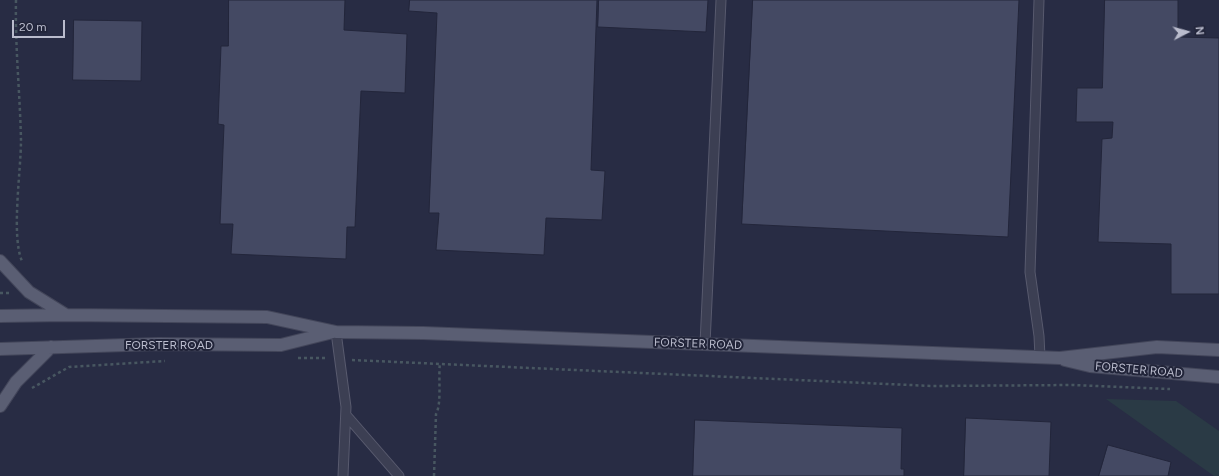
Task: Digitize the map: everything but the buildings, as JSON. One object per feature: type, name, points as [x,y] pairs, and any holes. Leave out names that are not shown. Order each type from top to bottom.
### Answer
[{"type":"main road","points":[[0,261],[29,292],[66,315]]},
{"type":"main road","name":"FORSTER ROAD","points":[[0,316],[66,315],[267,317],[336,332],[705,344],[1060,358],[1157,347],[1219,350]]},
{"type":"main road","name":"FORSTER ROAD","points":[[0,349],[158,344],[282,345],[336,332]]},
{"type":"main road","points":[[0,406],[16,382],[51,347]]},
{"type":"main road","name":"FORSTER ROAD","points":[[1060,358],[1090,366],[1219,377]]},
{"type":"lane","points":[[705,344],[721,0]]},
{"type":"lane","points":[[1039,0],[1030,272],[1039,336],[1040,357]]},
{"type":"lane","points":[[336,332],[346,407],[344,476]]},
{"type":"lane","points":[[346,415],[399,476]]},
{"type":"path","points":[[16,0],[21,142],[18,233],[19,254],[30,274],[21,284]]},
{"type":"path","points":[[292,358],[440,363],[932,386],[1074,385],[1173,390]]},
{"type":"path","points":[[16,382],[28,391],[69,367],[168,360]]},
{"type":"path","points":[[434,476],[436,414],[440,406],[438,391],[440,363]]},
{"type":"shaded area","points":[[1106,399],[1176,401],[1219,431],[1219,476],[1214,476]]}]
